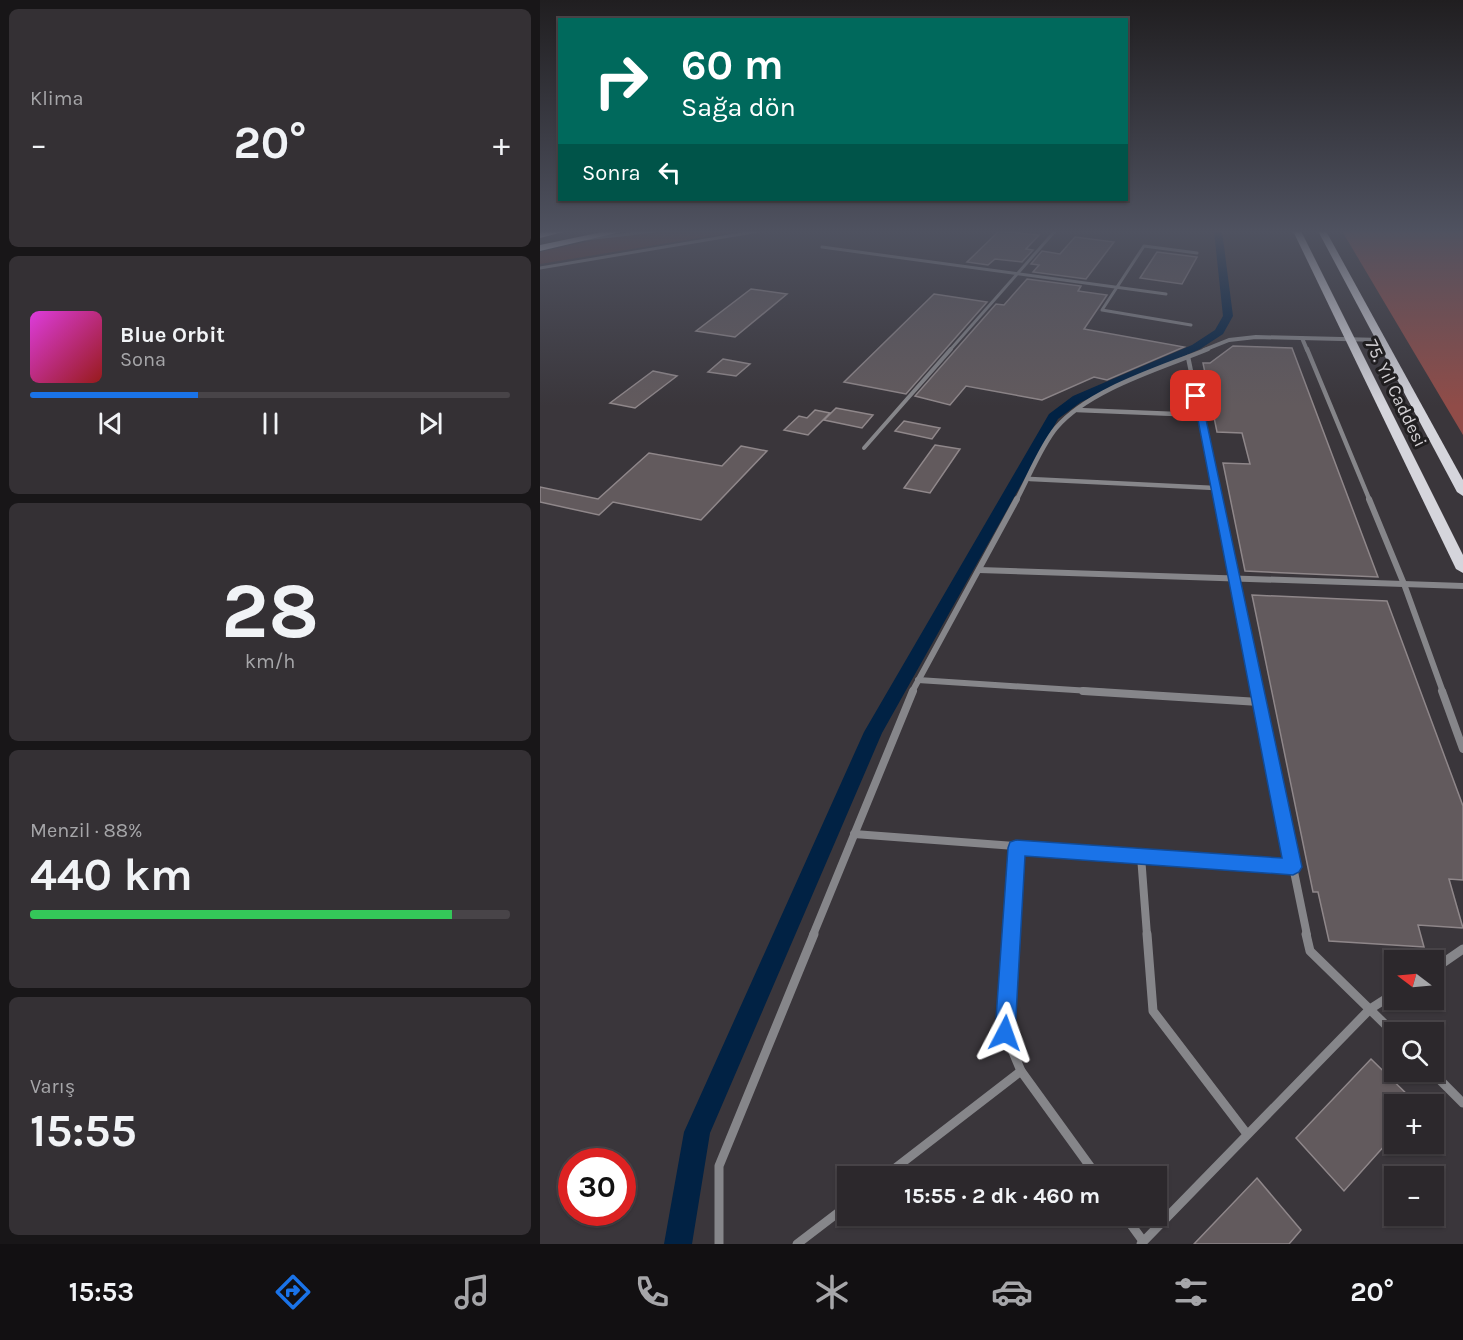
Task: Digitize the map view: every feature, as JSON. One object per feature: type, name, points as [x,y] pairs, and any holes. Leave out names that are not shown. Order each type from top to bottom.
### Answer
[{"type":"main road","name":"75. Yıl Caddesi","points":[[1327,289],[1463,569]]},
{"type":"main road","name":"75. Yıl Caddesi","points":[[1354,289],[1463,492]]},
{"type":"street","points":[[719,1244],[719,1166],[854,834],[918,680],[1056,429],[1077,410],[1108,391],[1228,340],[1256,337],[1383,340]]},
{"type":"street","points":[[1302,338],[1404,584],[1463,749]]},
{"type":"street","points":[[1188,357],[1310,951],[1384,1023]]},
{"type":"street","points":[[1077,410],[1200,415]]},
{"type":"street","points":[[1030,479],[1215,488]]},
{"type":"street","points":[[979,570],[1463,586]]},
{"type":"street","points":[[918,680],[1259,702]]},
{"type":"street","points":[[854,834],[1016,848],[1293,867]]},
{"type":"street","points":[[1016,848],[1005,1033],[1021,1071],[1089,1166]]},
{"type":"street","points":[[1141,856],[1153,1011],[1247,1134]]},
{"type":"street","points":[[1444,962],[1463,949]]},
{"type":"street","points":[[1131,1226],[1142,1243],[1370,1009],[1384,1000]]},
{"type":"street","points":[[898,1166],[1021,1071]]},
{"type":"street","points":[[1442,1082],[1463,1103]]},
{"type":"street","points":[[797,1244],[837,1213]]},
{"type":"lane","points":[[864,448],[1004,289]]},
{"type":"lane","points":[[1116,289],[1102,310],[1191,325]]},
{"type":"lane","points":[[1131,289],[1166,294]]},
{"type":"shaded area","points":[[1376,289],[1463,289],[1463,435]]},
{"type":"building","points":[[751,289],[787,294],[735,337],[696,331]]},
{"type":"building","points":[[1018,289],[1079,289],[1078,291],[1107,295],[1084,329],[1184,347],[1107,380],[1094,377],[1042,400],[966,386],[950,405],[915,396],[996,304],[1004,305]]},
{"type":"building","points":[[934,294],[987,302],[906,394],[844,382]]},
{"type":"building","points":[[1233,346],[1292,348],[1378,577],[1245,571],[1223,463],[1250,464],[1242,433],[1217,432],[1203,363],[1210,363]]},
{"type":"building","points":[[723,359],[750,364],[736,376],[708,372]]},
{"type":"building","points":[[653,371],[677,376],[635,408],[610,403]]},
{"type":"building","points":[[836,408],[873,415],[862,428],[824,420]]},
{"type":"building","points":[[815,410],[830,413],[808,435],[784,430],[799,416],[807,418]]},
{"type":"building","points":[[904,421],[940,428],[932,439],[895,431]]},
{"type":"building","points":[[935,445],[960,449],[930,493],[904,488]]},
{"type":"building","points":[[741,446],[767,451],[701,520],[613,502],[599,515],[540,502],[540,487],[598,499],[649,453],[722,466]]},
{"type":"building","points":[[1252,595],[1387,601],[1463,806],[1463,880],[1449,879],[1463,928],[1418,925],[1424,947],[1329,941],[1318,892],[1313,892]]},
{"type":"building","points":[[1371,1059],[1384,1072],[1384,1082],[1395,1082],[1407,1094],[1384,1094],[1384,1146],[1344,1191],[1296,1138]]},
{"type":"building","points":[[1257,1178],[1301,1230],[1289,1244],[1194,1244]]},
{"type":"waterway","points":[[678,1244],[697,1132],[873,732],[1053,417],[1077,399],[1196,347],[1219,332],[1228,316],[1225,289]]},
{"type":"route","points":[[1005,1033],[1016,848],[1293,867],[1196,396]]}]
